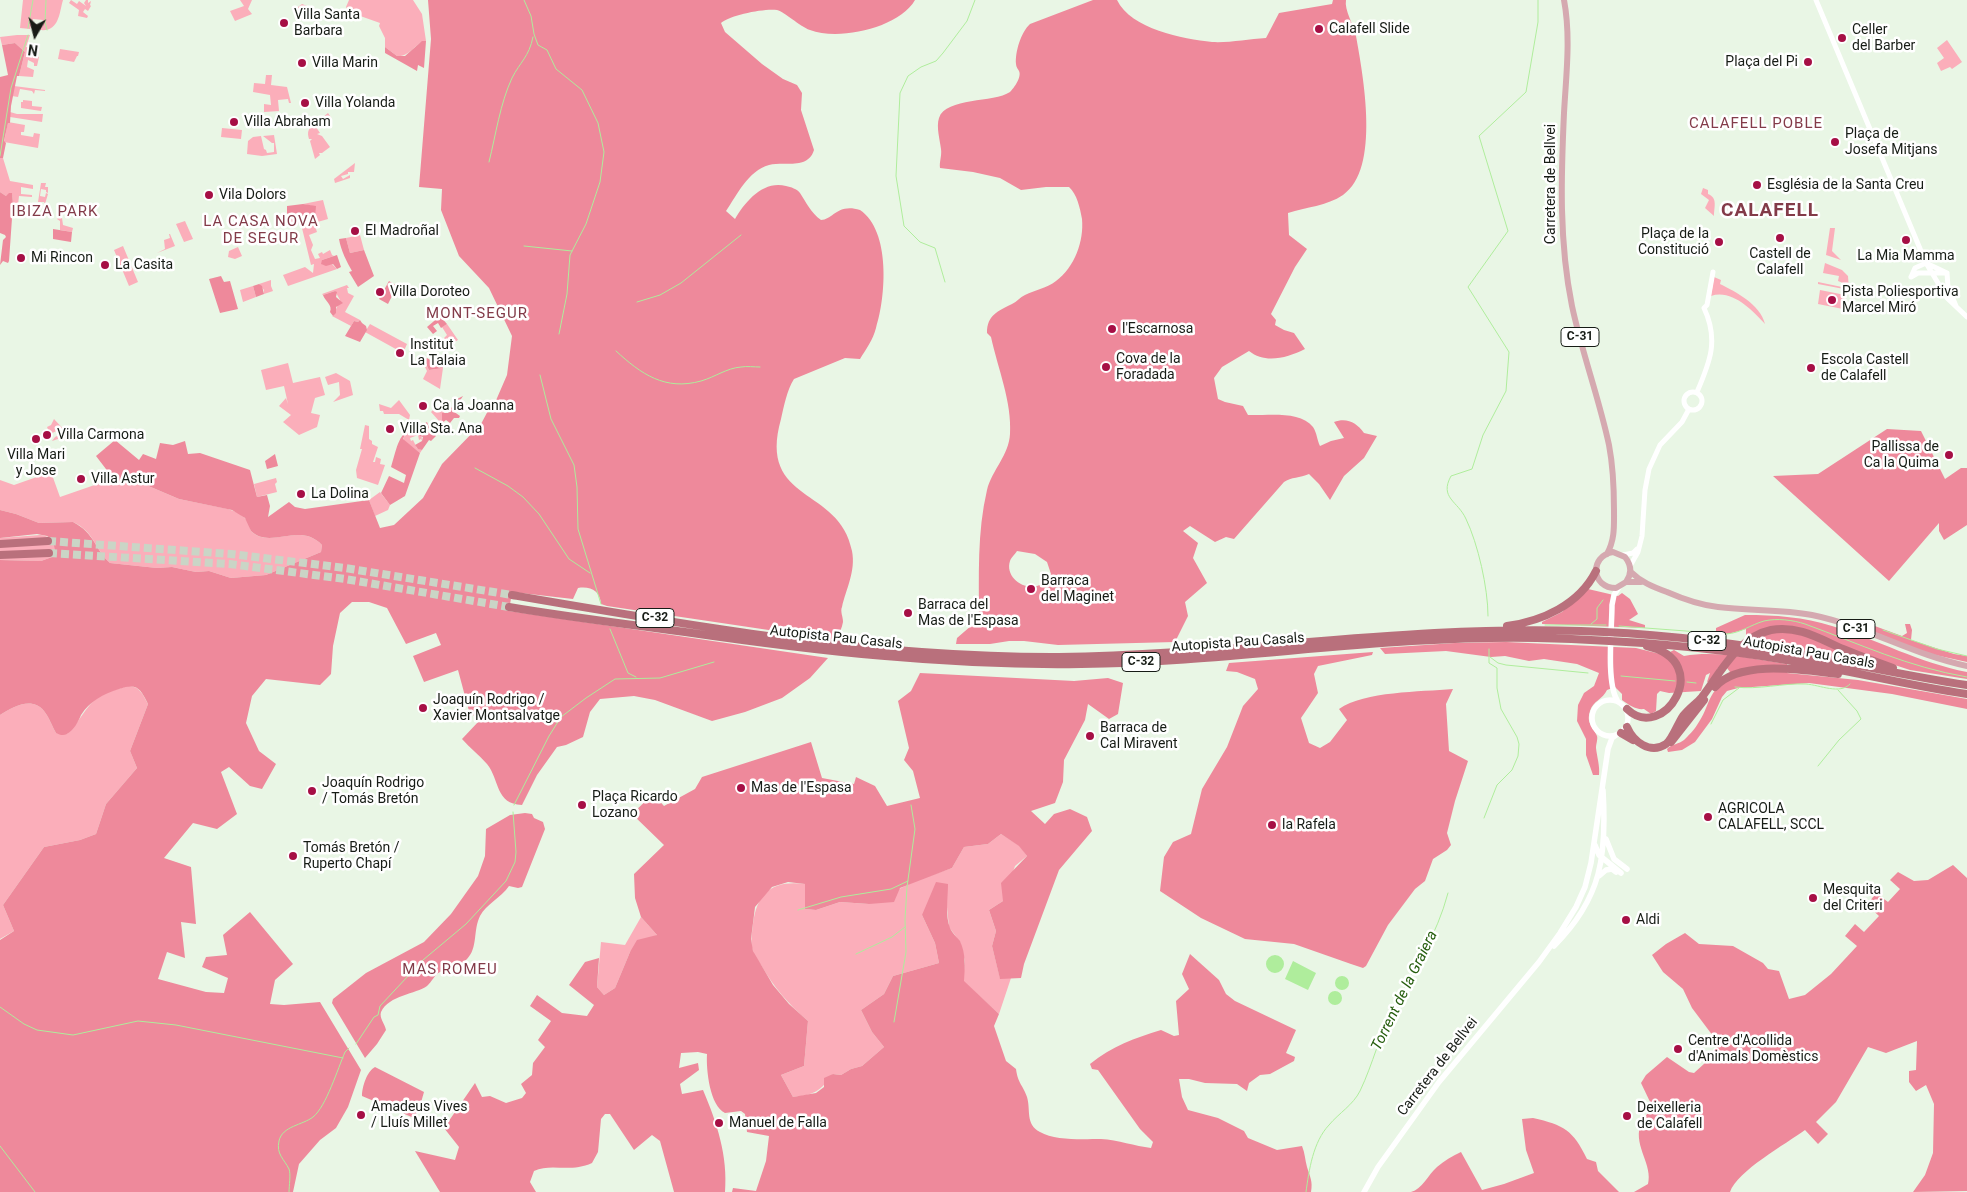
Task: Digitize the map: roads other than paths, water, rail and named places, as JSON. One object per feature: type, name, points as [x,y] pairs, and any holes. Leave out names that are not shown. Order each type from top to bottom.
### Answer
[{"type":"highway","points":[[0,544],[48,541]]},
{"type":"highway","points":[[0,555],[49,553]]},
{"type":"highway","points":[[1492,630],[1528,622],[1553,612],[1582,590],[1596,571]]},
{"type":"highway","name":"Autopista Pau Casals","points":[[512,595],[797,643],[932,653],[1063,657],[1150,654],[1411,634],[1492,630],[1587,631],[1700,640],[1788,652],[1967,684]]},
{"type":"highway","name":"Autopista Pau Casals","points":[[510,607],[797,643],[915,660],[1052,664],[1174,661],[1460,639],[1537,638],[1633,642],[1746,654],[1832,668],[1874,678],[1967,694]]},
{"type":"highway","points":[[1621,732],[1631,736],[1644,746],[1655,748],[1664,746],[1670,742],[1674,730],[1684,715],[1700,699],[1744,644],[1756,635],[1780,629],[1798,630],[1859,656],[1919,676]]},
{"type":"highway","points":[[1627,709],[1636,716],[1642,717],[1663,713],[1677,698],[1680,684],[1680,674],[1674,660],[1656,649],[1633,642]]},
{"type":"highway","points":[[1621,732],[1643,748],[1654,750],[1665,747],[1675,738],[1720,681],[1740,672],[1793,670],[1874,678]]},
{"type":"main road","name":"Carretera de Bellvei","points":[[1562,0],[1566,65]]},
{"type":"main road","name":"Carretera de Bellvei","points":[[1562,0],[1568,38],[1561,180],[1564,254],[1572,307],[1609,446],[1614,498],[1614,536],[1615,545],[1621,554]]},
{"type":"main road","name":"Carretera de Bellvei","points":[[1607,554],[1614,536]]},
{"type":"main road","points":[[1607,554],[1621,554]]},
{"type":"main road","name":"C-31","points":[[1596,571],[1598,561],[1607,554]]},
{"type":"main road","name":"C-31","points":[[1621,554],[1636,578],[1704,605],[1788,612],[1827,619],[1925,656],[1967,666]]},
{"type":"main road","points":[[1608,749],[1605,739],[1595,728],[1592,721],[1593,711],[1608,696],[1611,680],[1612,605],[1614,595],[1619,587],[1626,582],[1631,569]]},
{"type":"main road","points":[[1596,571],[1600,582],[1606,586],[1619,587]]},
{"type":"main road","name":"C-31","points":[[1626,582],[1645,583]]},
{"type":"main road","points":[[1606,586],[1612,605]]},
{"type":"main road","points":[[1600,733],[1608,736],[1621,732],[1629,716],[1627,709],[1614,695],[1611,680]]},
{"type":"main road","points":[[1605,700],[1617,700]]},
{"type":"main road","name":"Carretera de Bellvei","points":[[1364,1192],[1378,1167],[1440,1082],[1539,962],[1560,933],[1580,899],[1591,863],[1608,749],[1612,738],[1621,732]]},
{"type":"main road","name":"Carretera de Bellvei","points":[[1539,962],[1580,916],[1588,904],[1595,885],[1602,858],[1605,832],[1603,782]]},
{"type":"main road","points":[[1595,885],[1602,872],[1606,870],[1612,870],[1620,874],[1596,852],[1597,821]]},
{"type":"main road","points":[[1605,832],[1610,852],[1620,865],[1627,869]]},
{"type":"street","points":[[1816,0],[1931,274],[1947,298],[1967,318]]},
{"type":"street","points":[[1926,263],[1947,273],[1918,273],[1912,277],[1915,268],[1926,263]]},
{"type":"street","points":[[1697,392],[1706,373],[1711,355],[1712,335],[1704,308],[1707,305],[1713,272]]},
{"type":"street","points":[[1947,273],[1948,287],[1959,310]]},
{"type":"street","points":[[1691,391],[1697,392],[1702,398],[1701,405],[1696,410],[1689,409],[1684,403],[1685,396],[1691,391]]},
{"type":"street","points":[[1631,569],[1640,544],[1649,469],[1660,445],[1682,422],[1689,409]]},
{"type":"street","points":[[1621,554],[1633,553],[1640,544]]},
{"type":"waterway","points":[[28,28],[33,0]]},
{"type":"waterway","points":[[46,0],[45,22],[47,30]]},
{"type":"waterway","points":[[524,0],[531,16],[538,45],[547,50],[556,69],[582,90],[598,123],[604,152],[600,182],[586,224],[570,255],[567,294],[559,334]]},
{"type":"waterway","points":[[945,282],[935,248],[920,242],[904,226],[896,176],[900,93],[908,76],[921,67],[936,61],[943,53],[967,21],[975,0]]},
{"type":"waterway","name":"Torrent de la Graiera","points":[[1488,616],[1488,605],[1478,553],[1466,519],[1448,495],[1447,489],[1451,476],[1472,469],[1483,435],[1506,391],[1509,352],[1468,287],[1508,231],[1479,136],[1526,92],[1538,22],[1538,0]]},
{"type":"waterway","points":[[0,156],[11,88],[28,35]]},
{"type":"waterway","points":[[489,162],[501,109],[508,88],[515,72],[529,50],[533,37]]},
{"type":"waterway","points":[[637,302],[660,295],[681,283],[741,235]]},
{"type":"waterway","points":[[524,246],[572,251]]},
{"type":"waterway","points":[[616,351],[644,373],[665,382],[676,384],[701,381],[736,368],[760,367]]},
{"type":"waterway","points":[[540,375],[551,419],[574,465],[577,487],[578,529],[601,604]]},
{"type":"waterway","points":[[475,468],[508,486],[523,497],[539,514],[569,559],[590,573]]},
{"type":"waterway","points":[[1591,624],[1597,619],[1597,608],[1603,600]]},
{"type":"waterway","points":[[1619,626],[1726,634],[1764,621],[1790,621],[1805,624],[1904,661],[1945,673],[1967,677]]},
{"type":"waterway","points":[[1545,625],[1606,625]]},
{"type":"waterway","points":[[610,629],[628,673],[636,677]]},
{"type":"waterway","points":[[1883,630],[1937,649],[1967,656]]},
{"type":"waterway","name":"Torrent de la Graiera","points":[[1484,818],[1497,785],[1512,770],[1518,756],[1519,744],[1501,709],[1497,688],[1497,668],[1489,663],[1489,649]]},
{"type":"waterway","points":[[1490,657],[1498,663],[1506,665],[1588,673]]},
{"type":"waterway","points":[[514,805],[549,736],[561,717],[586,698],[615,679],[660,678],[714,662]]},
{"type":"waterway","points":[[1621,676],[1675,681]]},
{"type":"waterway","points":[[1687,682],[1696,683]]},
{"type":"waterway","points":[[1735,687],[1753,688],[1806,684],[1841,689],[1850,684]]},
{"type":"waterway","points":[[1711,724],[1723,700],[1739,688]]},
{"type":"waterway","points":[[1818,766],[1839,740],[1861,719],[1857,711],[1838,690]]},
{"type":"waterway","points":[[894,1022],[906,952],[905,919],[907,887],[915,829],[911,805]]},
{"type":"waterway","points":[[356,1044],[374,1017],[378,1015],[380,1006],[423,960],[466,924],[506,881],[515,862],[513,812]]},
{"type":"waterway","points":[[798,910],[841,897],[891,889],[908,881]]},
{"type":"waterway","name":"Torrent de la Graiera","points":[[1306,1192],[1315,1148],[1329,1125],[1354,1101],[1360,1091],[1389,1017],[1431,938],[1448,893]]},
{"type":"waterway","points":[[856,954],[892,937],[905,927]]},
{"type":"waterway","points":[[0,1007],[24,1024],[37,1030],[73,1035],[138,1021],[176,1025],[343,1058]]},
{"type":"waterway","points":[[289,1192],[290,1171],[281,1156],[278,1146],[281,1136],[288,1129],[309,1120],[318,1112],[327,1096],[345,1052],[349,1048]]},
{"type":"waterway","points":[[0,1146],[35,1192]]},
{"type":"tunnel","points":[[48,541],[231,554],[345,568],[512,595]]},
{"type":"tunnel","points":[[49,553],[230,564],[345,579],[509,607]]},
{"type":"place","name":"Villa Santa Barbara","points":[[284,23]]},
{"type":"place","name":"Calafell Slide","points":[[1319,29]]},
{"type":"place","name":"Celler del Barber","points":[[1842,38]]},
{"type":"place","name":"Plaça del Pi","points":[[1808,62]]},
{"type":"place","name":"Villa Marin","points":[[302,63]]},
{"type":"place","name":"Villa Yolanda","points":[[305,103]]},
{"type":"place","name":"Villa Abraham","points":[[234,122]]},
{"type":"place","name":"Plaça de Josefa Mitjans","points":[[1835,142]]},
{"type":"place","name":"Església de la Santa Creu","points":[[1757,185]]},
{"type":"place","name":"Vila Dolors","points":[[209,195]]},
{"type":"place","name":"El Madroñal","points":[[355,231]]},
{"type":"place","name":"Castell de Calafell","points":[[1780,238]]},
{"type":"place","name":"La Mia Mamma","points":[[1906,240]]},
{"type":"place","name":"Plaça de la Constitució","points":[[1719,242]]},
{"type":"place","name":"Mi Rincon","points":[[21,258]]},
{"type":"place","name":"La Casita","points":[[105,265]]},
{"type":"place","name":"Villa Doroteo","points":[[380,292]]},
{"type":"place","name":"Pista Poliesportiva Marcel Miró","points":[[1832,300]]},
{"type":"place","name":"l'Escarnosa","points":[[1112,329]]},
{"type":"place","name":"Institut La Talaia","points":[[400,353]]},
{"type":"place","name":"Cova de la Foradada","points":[[1106,367]]},
{"type":"place","name":"Escola Castell de Calafell","points":[[1811,368]]},
{"type":"place","name":"Ca la Joanna","points":[[423,406]]},
{"type":"place","name":"Villa Sta. Ana","points":[[390,429]]},
{"type":"place","name":"Villa Carmona","points":[[47,435]]},
{"type":"place","name":"Villa Mari y Jose","points":[[36,439]]},
{"type":"place","name":"Pallissa de Ca la Quima","points":[[1949,455]]},
{"type":"place","name":"Villa Astur","points":[[81,479]]},
{"type":"place","name":"La Dolina","points":[[301,494]]},
{"type":"place","name":"Barraca del Maginet","points":[[1031,589]]},
{"type":"place","name":"Barraca del Mas de l'Espasa","points":[[908,613]]},
{"type":"place","name":"Joaquín Rodrigo / Xavier Montsalvatge","points":[[423,708]]},
{"type":"place","name":"Barraca de Cal Miravent","points":[[1090,736]]},
{"type":"place","name":"Mas de l'Espasa","points":[[741,788]]},
{"type":"place","name":"Joaquín Rodrigo / Tomás Bretón","points":[[312,791]]},
{"type":"place","name":"Plaça Ricardo Lozano","points":[[582,805]]},
{"type":"place","name":"AGRICOLA CALAFELL, SCCL","points":[[1708,817]]},
{"type":"place","name":"la Rafela","points":[[1272,825]]},
{"type":"place","name":"Tomás Bretón / Ruperto Chapí","points":[[293,856]]},
{"type":"place","name":"Mesquita del Criteri","points":[[1813,898]]},
{"type":"place","name":"Aldi","points":[[1626,920]]},
{"type":"place","name":"Centre d'Acollida d'Animals Domèstics","points":[[1678,1049]]},
{"type":"place","name":"Amadeus Vives / Lluís Millet","points":[[361,1115]]},
{"type":"place","name":"Deixelleria de Calafell","points":[[1627,1116]]},
{"type":"place","name":"Manuel de Falla","points":[[719,1123]]},
{"type":"district","name":"CALAFELL POBLE","points":[[1756,124]]},
{"type":"district","name":"CALAFELL","points":[[1770,211]]},
{"type":"district","name":"IBIZA PARK","points":[[55,212]]},
{"type":"district","name":"LA CASA NOVA DE SEGUR","points":[[261,230]]},
{"type":"district","name":"MONT-SEGUR","points":[[477,314]]},
{"type":"district","name":"MAS ROMEU","points":[[450,970]]}]
